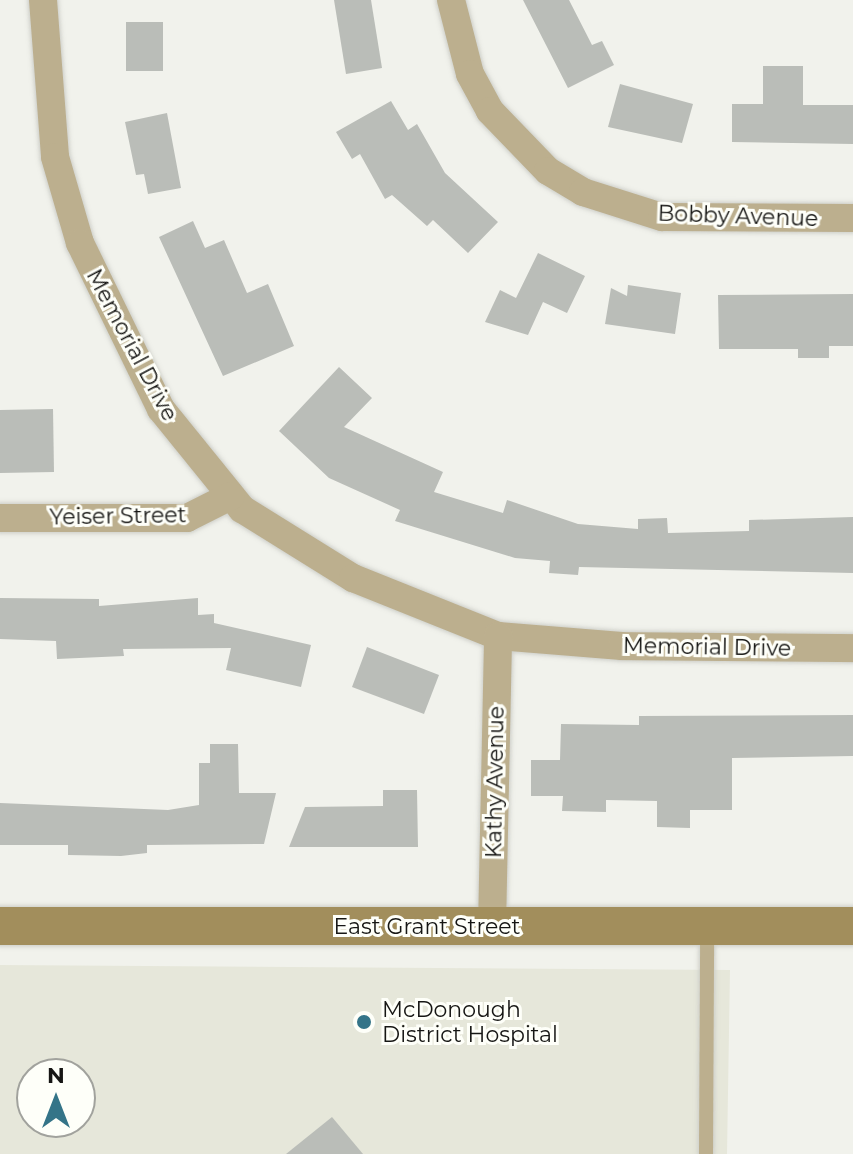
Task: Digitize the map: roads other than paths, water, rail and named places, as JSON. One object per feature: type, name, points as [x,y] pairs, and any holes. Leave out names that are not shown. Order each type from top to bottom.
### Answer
[{"type":"main road","name":"East Grant Street","points":[[0,926],[853,926]]},
{"type":"street","name":"Memorial Drive","points":[[43,0],[55,157],[80,243],[161,409],[231,496],[353,578],[498,636],[622,646],[853,648]]},
{"type":"street","name":"Bobby Avenue","points":[[451,0],[470,74],[490,111],[548,171],[583,192],[662,217],[853,218]]},
{"type":"street","name":"Yeiser Street","points":[[0,518],[187,518],[231,496]]},
{"type":"street","name":"Kathy Avenue","points":[[492,927],[498,636]]},
{"type":"lane","points":[[706,1154],[707,925]]},
{"type":"place","name":"McDonough District Hospital","points":[[364,1022]]}]
